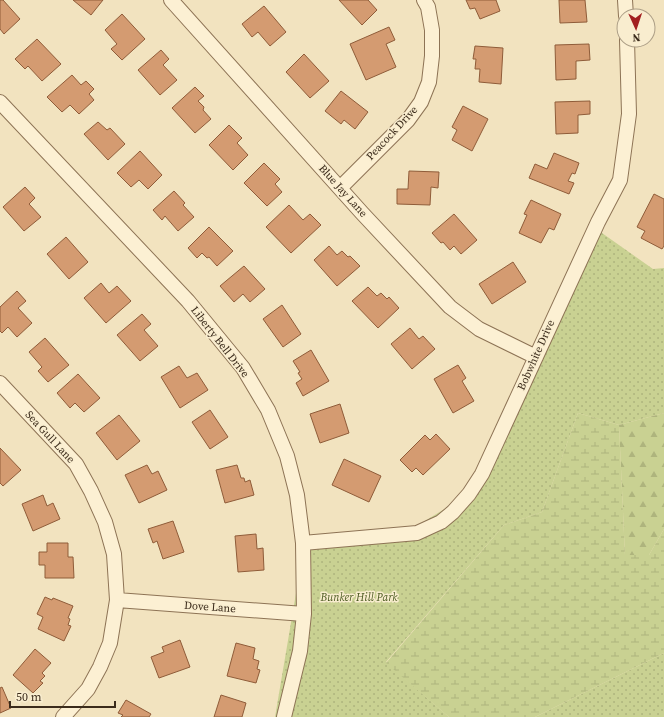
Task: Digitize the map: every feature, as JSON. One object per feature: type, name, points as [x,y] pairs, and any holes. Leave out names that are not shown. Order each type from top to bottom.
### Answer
[{"type":"street","name":"Blue Jay Lane","points":[[171,0],[340,188],[450,307],[479,329],[536,357]]},
{"type":"street","name":"Peacock Drive","points":[[340,188],[408,120],[421,102],[429,82],[432,56],[432,30],[428,7],[424,0]]},
{"type":"street","name":"Bobwhite Drive","points":[[303,543],[417,533],[441,522],[453,512],[469,494],[482,474],[598,222],[620,180],[629,114],[626,48]]},
{"type":"street","name":"Liberty Bell Drive","points":[[0,102],[188,302],[243,368],[268,410],[287,456],[297,495],[303,543],[304,614],[300,651],[284,717]]},
{"type":"street","name":"Sea Gull Lane","points":[[0,383],[76,464],[91,491],[105,522],[114,554],[117,600],[110,643],[100,667],[88,689],[63,717]]},
{"type":"street","name":"Dove Lane","points":[[117,600],[304,614]]},
{"type":"green space","name":"Bunker Hill Park","points":[[592,226],[653,269],[664,268],[664,413],[619,425],[578,413],[542,512],[504,525],[386,662],[449,717],[275,717],[305,540],[415,527],[469,494]]},
{"type":"green space","points":[[578,413],[619,425],[625,555],[649,555],[664,529],[664,653],[535,717],[449,717],[386,663],[504,525],[542,512]]},
{"type":"green space","points":[[664,413],[664,529],[649,555],[625,555],[619,425]]},
{"type":"green space","points":[[664,653],[664,717],[535,717]]},
{"type":"building","points":[[0,0],[3,0],[20,19],[4,34],[0,29]]},
{"type":"building","points":[[73,0],[103,0],[91,15]]},
{"type":"building","points":[[339,0],[368,0],[377,10],[362,25]]},
{"type":"building","points":[[466,0],[496,0],[500,11],[480,19],[475,8],[470,9]]},
{"type":"building","points":[[559,0],[585,0],[587,22],[560,23]]},
{"type":"building","points":[[264,6],[286,32],[270,46],[258,32],[252,37],[242,24]]},
{"type":"building","points":[[122,14],[145,39],[122,60],[111,49],[117,44],[105,30]]},
{"type":"building","points":[[389,27],[395,40],[386,44],[396,67],[366,80],[350,44]]},
{"type":"building","points":[[37,39],[61,64],[42,81],[28,66],[25,69],[15,59]]},
{"type":"building","points":[[589,44],[590,60],[576,61],[576,79],[556,80],[555,45]]},
{"type":"building","points":[[475,46],[503,48],[501,84],[479,82],[480,69],[475,69],[476,59],[473,59]]},
{"type":"building","points":[[161,50],[169,59],[163,65],[177,80],[160,95],[138,70]]},
{"type":"building","points":[[304,54],[329,81],[310,98],[286,72]]},
{"type":"building","points":[[72,75],[81,85],[86,81],[94,89],[89,94],[94,100],[79,114],[70,105],[62,112],[47,97]]},
{"type":"building","points":[[195,87],[204,96],[198,101],[204,107],[203,110],[211,119],[195,133],[172,108]]},
{"type":"building","points":[[341,91],[368,112],[355,129],[344,120],[341,124],[325,111]]},
{"type":"building","points":[[590,101],[590,114],[578,115],[578,133],[556,134],[555,102]]},
{"type":"building","points":[[463,106],[488,119],[472,151],[452,140],[457,130],[452,127]]},
{"type":"building","points":[[98,122],[107,130],[110,128],[125,144],[108,160],[84,134]]},
{"type":"building","points":[[229,125],[242,138],[237,143],[248,155],[233,170],[209,145]]},
{"type":"building","points":[[140,151],[162,175],[148,189],[139,180],[131,187],[117,173]]},
{"type":"building","points":[[554,153],[579,163],[575,174],[572,173],[568,181],[574,183],[569,194],[529,178],[535,164],[547,169]]},
{"type":"building","points":[[264,163],[280,179],[275,184],[282,192],[267,206],[244,183]]},
{"type":"building","points":[[409,171],[439,172],[438,188],[431,187],[430,205],[397,204],[397,189],[408,189]]},
{"type":"building","points":[[25,187],[35,198],[29,204],[41,217],[24,231],[3,207]]},
{"type":"building","points":[[174,191],[185,203],[183,205],[194,217],[178,231],[165,216],[162,220],[153,210]]},
{"type":"building","points":[[654,194],[664,199],[664,246],[662,249],[641,238],[645,231],[637,227]]},
{"type":"building","points":[[531,200],[561,214],[554,230],[549,228],[541,243],[519,233],[527,215],[524,214]]},
{"type":"building","points":[[289,205],[303,220],[310,214],[321,225],[291,253],[266,227]]},
{"type":"building","points":[[454,214],[477,240],[461,254],[454,246],[450,250],[432,233]]},
{"type":"building","points":[[209,227],[233,251],[217,266],[209,257],[207,258],[202,253],[197,258],[188,248]]},
{"type":"building","points":[[66,237],[88,262],[69,279],[47,254]]},
{"type":"building","points":[[329,246],[337,255],[342,251],[348,257],[350,256],[360,266],[337,286],[314,260]]},
{"type":"building","points":[[513,262],[526,282],[492,304],[479,284]]},
{"type":"building","points":[[244,266],[265,289],[250,302],[243,294],[234,302],[220,286]]},
{"type":"building","points":[[101,283],[109,293],[117,286],[131,301],[106,323],[84,298]]},
{"type":"building","points":[[368,287],[377,296],[381,293],[387,299],[389,297],[399,308],[378,328],[352,301]]},
{"type":"building","points":[[17,291],[26,301],[18,308],[32,323],[17,337],[8,327],[2,333],[0,331],[0,307]]},
{"type":"building","points":[[282,305],[301,334],[283,347],[263,319]]},
{"type":"building","points":[[142,314],[151,324],[144,330],[158,346],[140,361],[117,335]]},
{"type":"building","points":[[410,328],[419,339],[423,336],[435,349],[412,369],[391,344]]},
{"type":"building","points":[[45,338],[69,365],[48,382],[38,371],[42,367],[29,352]]},
{"type":"building","points":[[311,350],[329,381],[303,396],[296,383],[302,379],[298,373],[300,372],[293,361]]},
{"type":"building","points":[[458,365],[466,378],[462,381],[474,401],[453,413],[434,379]]},
{"type":"building","points":[[179,366],[187,378],[197,373],[208,390],[180,408],[161,377]]},
{"type":"building","points":[[78,374],[100,398],[84,412],[75,403],[70,408],[57,393]]},
{"type":"building","points":[[340,404],[349,433],[320,443],[310,414]]},
{"type":"building","points":[[210,410],[228,437],[210,449],[192,422]]},
{"type":"building","points":[[119,415],[140,441],[117,460],[96,433]]},
{"type":"building","points":[[436,434],[450,449],[423,475],[416,468],[412,472],[400,460],[425,435],[430,440]]},
{"type":"building","points":[[0,448],[21,470],[3,486],[0,483]]},
{"type":"building","points":[[344,459],[381,476],[369,502],[332,485]]},
{"type":"building","points":[[147,465],[152,474],[158,471],[167,490],[139,503],[125,475]]},
{"type":"building","points":[[237,465],[241,478],[244,478],[245,482],[250,480],[254,495],[225,503],[216,470]]},
{"type":"building","points":[[43,495],[47,506],[53,503],[60,519],[33,531],[22,504]]},
{"type":"building","points":[[173,521],[184,552],[163,559],[157,541],[153,543],[148,529]]},
{"type":"building","points":[[256,534],[257,549],[263,548],[264,570],[238,572],[235,536]]},
{"type":"building","points":[[47,543],[68,543],[68,557],[73,557],[74,578],[45,578],[45,565],[39,565],[39,552],[47,552]]},
{"type":"building","points":[[45,597],[52,600],[53,598],[73,606],[68,618],[70,619],[68,625],[71,626],[64,641],[38,629],[43,617],[37,614]]},
{"type":"building","points":[[180,640],[190,667],[159,678],[151,657],[164,652],[162,647]]},
{"type":"building","points":[[236,643],[255,648],[253,659],[259,661],[257,669],[260,670],[256,683],[227,676]]},
{"type":"building","points":[[35,649],[51,663],[42,673],[45,676],[40,681],[43,683],[33,693],[13,675]]},
{"type":"building","points":[[2,687],[11,708],[0,713],[0,688]]},
{"type":"building","points":[[221,695],[246,703],[242,717],[214,717]]},
{"type":"building","points":[[126,700],[151,714],[149,717],[121,717],[123,715],[118,713]]}]
